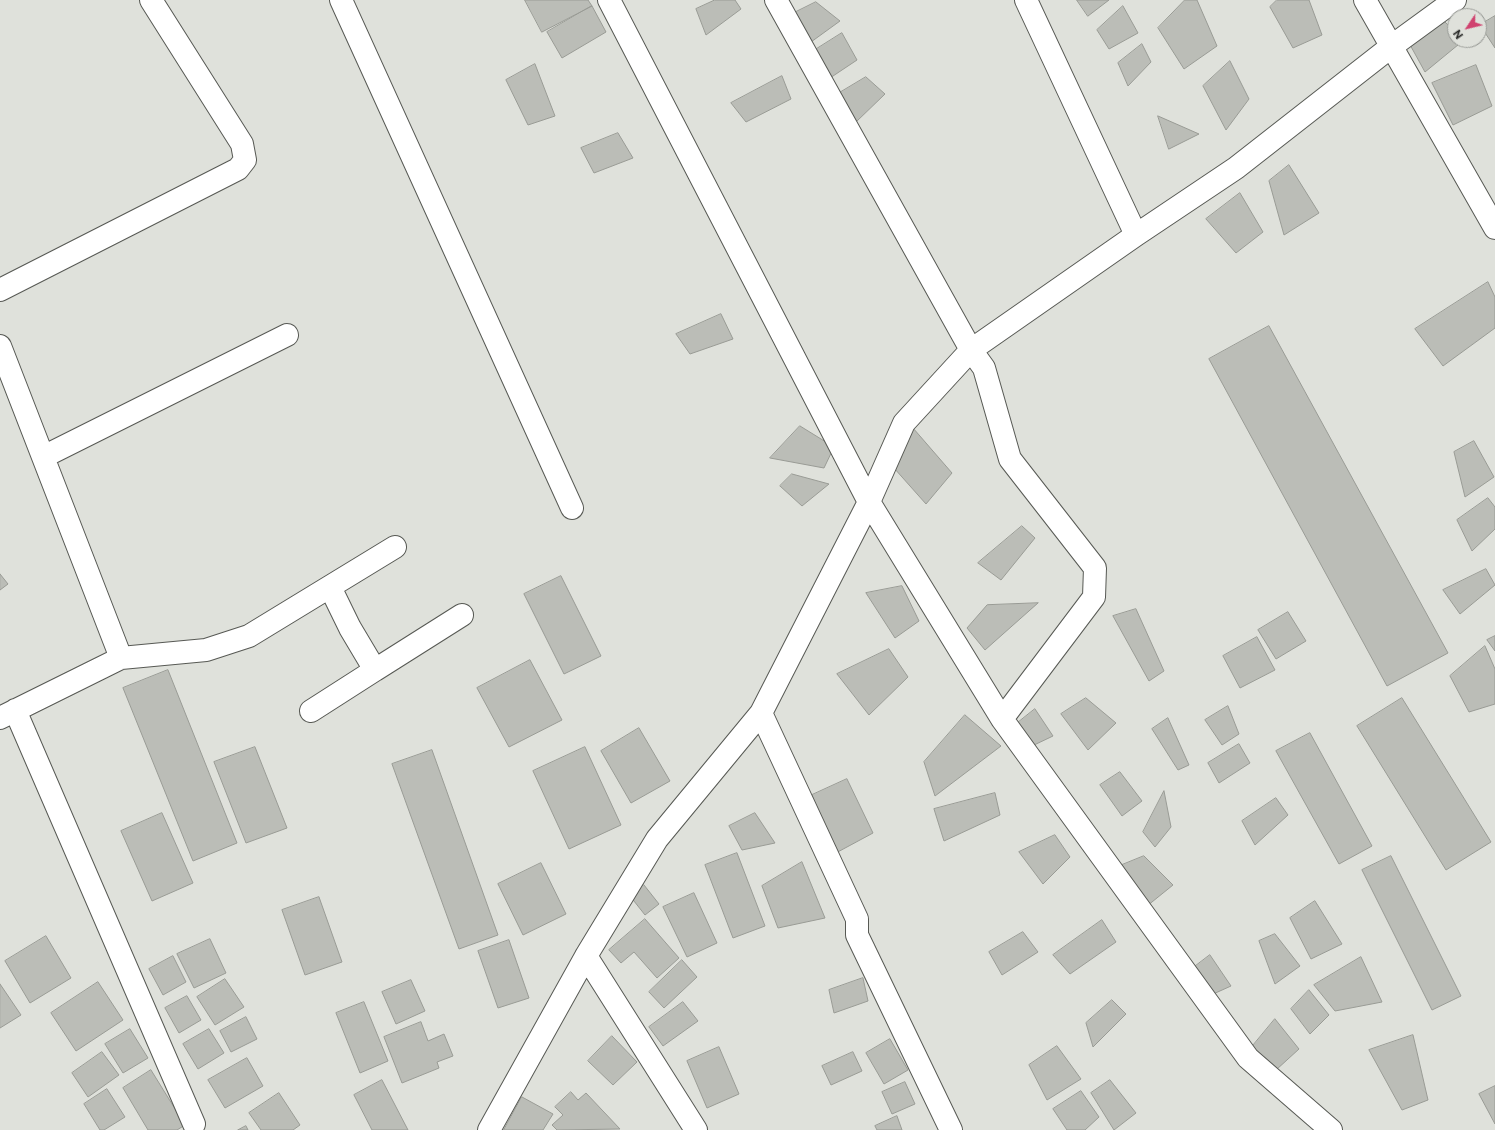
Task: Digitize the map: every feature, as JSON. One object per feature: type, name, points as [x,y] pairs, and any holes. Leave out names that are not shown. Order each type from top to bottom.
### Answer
[{"type":"street","points":[[0,290],[238,168],[245,160],[242,144],[151,0]]},
{"type":"street","points":[[341,0],[572,508]]},
{"type":"street","points":[[609,0],[869,502],[1002,719],[1248,1058],[1331,1130]]},
{"type":"street","points":[[776,0],[971,350],[984,368],[1010,459],[1095,568],[1094,597],[1002,719]]},
{"type":"street","points":[[1026,0],[1136,235]]},
{"type":"street","points":[[1365,0],[1495,228]]},
{"type":"street","points":[[489,1130],[586,956],[657,839],[761,712],[869,502],[904,422],[971,350],[1136,235],[1236,168],[1392,46],[1455,0]]},
{"type":"street","points":[[43,457],[287,335]]},
{"type":"street","points":[[0,346],[121,658]]},
{"type":"street","points":[[194,1124],[7,714],[121,658],[206,650],[249,636],[395,548]]},
{"type":"street","points":[[330,587],[350,628],[375,670]]},
{"type":"street","points":[[311,712],[462,615]]},
{"type":"street","points":[[761,712],[858,919],[858,934],[951,1130]]},
{"type":"street","points":[[586,956],[696,1130]]},
{"type":"building","points":[[525,0],[588,0],[592,6],[542,32]]},
{"type":"building","points":[[715,0],[735,0],[741,9],[706,35],[696,9]]},
{"type":"building","points":[[1077,0],[1109,0],[1088,16]]},
{"type":"building","points":[[1185,0],[1197,0],[1217,46],[1184,69],[1158,28]]},
{"type":"building","points":[[1277,0],[1309,0],[1322,35],[1293,48],[1270,7]]},
{"type":"building","points":[[816,2],[840,21],[811,42],[792,14]]},
{"type":"building","points":[[592,6],[606,32],[562,58],[547,32]]},
{"type":"building","points":[[1123,6],[1138,33],[1109,49],[1097,30]]},
{"type":"building","points":[[1495,16],[1495,48],[1487,36],[1487,21]]},
{"type":"building","points":[[1443,20],[1447,24],[1447,48],[1454,48],[1425,72],[1409,43]]},
{"type":"building","points":[[842,33],[857,60],[830,78],[815,50]]},
{"type":"building","points":[[1142,44],[1151,62],[1128,86],[1118,63]]},
{"type":"building","points":[[1230,61],[1249,99],[1226,130],[1203,86]]},
{"type":"building","points":[[535,64],[555,116],[528,125],[506,80]]},
{"type":"building","points":[[1476,65],[1492,106],[1453,125],[1432,83]]},
{"type":"building","points":[[782,76],[791,99],[746,122],[731,103]]},
{"type":"building","points":[[866,77],[885,94],[856,122],[836,95]]},
{"type":"building","points":[[1158,116],[1199,134],[1169,149]]},
{"type":"building","points":[[618,133],[633,158],[594,173],[581,148]]},
{"type":"building","points":[[1289,165],[1319,213],[1284,235],[1269,181]]},
{"type":"building","points":[[1240,193],[1263,232],[1236,253],[1206,219]]},
{"type":"building","points":[[1488,282],[1495,297],[1495,328],[1443,366],[1415,329]]},
{"type":"building","points":[[721,314],[733,339],[690,354],[676,334]]},
{"type":"building","points":[[1269,326],[1448,653],[1387,686],[1209,359]]},
{"type":"building","points":[[800,426],[834,447],[824,468],[770,458]]},
{"type":"building","points":[[913,428],[952,473],[926,504],[894,468]]},
{"type":"building","points":[[1474,441],[1494,477],[1465,497],[1454,452]]},
{"type":"building","points":[[792,474],[829,484],[802,506],[780,486]]},
{"type":"building","points":[[1488,498],[1495,507],[1495,529],[1472,551],[1457,520]]},
{"type":"building","points":[[1022,526],[1035,538],[1001,580],[978,563]]},
{"type":"building","points":[[1486,569],[1495,585],[1460,614],[1443,590]]},
{"type":"building","points":[[0,574],[8,584],[0,590]]},
{"type":"building","points":[[561,576],[601,656],[564,674],[524,594]]},
{"type":"building","points":[[902,586],[919,621],[895,638],[866,593]]},
{"type":"building","points":[[1038,603],[985,650],[967,628],[987,605]]},
{"type":"building","points":[[1136,609],[1164,671],[1149,681],[1113,616]]},
{"type":"building","points":[[1288,612],[1306,641],[1276,659],[1258,630]]},
{"type":"building","points":[[1495,636],[1495,651],[1487,640]]},
{"type":"building","points":[[1257,637],[1275,670],[1240,688],[1223,656]]},
{"type":"building","points":[[1485,646],[1495,669],[1495,704],[1469,712],[1450,676]]},
{"type":"building","points":[[889,649],[908,677],[869,715],[837,674]]},
{"type":"building","points":[[530,660],[562,720],[509,747],[477,688]]},
{"type":"building","points":[[168,670],[237,843],[193,861],[123,688]]},
{"type":"building","points":[[1086,698],[1116,723],[1088,750],[1061,714]]},
{"type":"building","points":[[1402,698],[1491,842],[1446,870],[1357,726]]},
{"type":"building","points":[[1228,706],[1239,734],[1222,745],[1205,720]]},
{"type":"building","points":[[1035,709],[1053,736],[1032,746],[1015,725]]},
{"type":"building","points":[[965,715],[1001,746],[935,796],[924,762]]},
{"type":"building","points":[[1168,718],[1189,765],[1178,770],[1152,729]]},
{"type":"building","points":[[639,728],[670,781],[631,803],[601,751]]},
{"type":"building","points":[[1310,733],[1372,846],[1339,864],[1276,751]]},
{"type":"building","points":[[1239,744],[1250,763],[1219,783],[1208,763]]},
{"type":"building","points":[[255,747],[287,828],[246,843],[214,762]]},
{"type":"building","points":[[585,747],[621,825],[569,849],[533,771]]},
{"type":"building","points":[[432,750],[498,935],[459,949],[392,764]]},
{"type":"building","points":[[1120,772],[1142,801],[1122,816],[1100,785]]},
{"type":"building","points":[[847,779],[873,833],[834,854],[812,795]]},
{"type":"building","points":[[1164,791],[1171,827],[1155,847],[1143,832]]},
{"type":"building","points":[[995,793],[1000,815],[944,841],[934,809]]},
{"type":"building","points":[[1276,798],[1288,815],[1255,845],[1242,821]]},
{"type":"building","points":[[162,813],[193,883],[152,901],[121,831]]},
{"type":"building","points":[[755,813],[775,843],[742,850],[729,826]]},
{"type":"building","points":[[1055,835],[1070,857],[1043,884],[1019,852]]},
{"type":"building","points":[[737,853],[765,926],[733,938],[705,865]]},
{"type":"building","points":[[1144,856],[1173,885],[1147,906],[1122,865]]},
{"type":"building","points":[[1391,856],[1461,996],[1432,1010],[1362,870]]},
{"type":"building","points":[[802,862],[825,918],[778,928],[762,886]]},
{"type":"building","points":[[541,863],[566,914],[523,935],[498,884]]},
{"type":"building","points":[[644,885],[659,904],[645,915],[630,896]]},
{"type":"building","points":[[694,893],[717,943],[687,957],[663,907]]},
{"type":"building","points":[[319,897],[342,962],[305,975],[282,910]]},
{"type":"building","points":[[1315,901],[1342,944],[1311,959],[1290,918]]},
{"type":"building","points":[[645,919],[679,958],[657,978],[634,952],[621,963],[609,950]]},
{"type":"building","points":[[1102,920],[1116,942],[1070,974],[1053,955]]},
{"type":"building","points":[[1023,932],[1038,952],[1002,975],[989,952]]},
{"type":"building","points":[[1275,934],[1300,966],[1275,984],[1259,941]]},
{"type":"building","points":[[46,936],[71,978],[30,1003],[5,961]]},
{"type":"building","points":[[210,939],[226,973],[194,988],[177,954]]},
{"type":"building","points":[[509,940],[529,998],[498,1008],[478,951]]},
{"type":"building","points":[[1210,955],[1231,986],[1211,995],[1193,968]]},
{"type":"building","points":[[173,956],[186,982],[163,995],[149,969]]},
{"type":"building","points":[[1361,957],[1382,1002],[1335,1011],[1314,985]]},
{"type":"building","points":[[682,960],[697,977],[664,1008],[649,992]]},
{"type":"building","points":[[863,978],[868,1001],[834,1013],[829,990]]},
{"type":"building","points":[[225,979],[244,1007],[215,1025],[197,997]]},
{"type":"building","points":[[411,980],[425,1011],[396,1024],[382,992]]},
{"type":"building","points":[[98,982],[123,1020],[76,1051],[51,1013]]},
{"type":"building","points":[[0,984],[21,1015],[0,1028]]},
{"type":"building","points":[[1309,990],[1329,1015],[1310,1034],[1291,1009]]},
{"type":"building","points":[[187,996],[201,1020],[179,1033],[165,1008]]},
{"type":"building","points":[[1112,1000],[1126,1014],[1093,1047],[1086,1023]]},
{"type":"building","points":[[364,1002],[388,1061],[360,1073],[336,1013]]},
{"type":"building","points":[[683,1002],[698,1021],[663,1046],[649,1027]]},
{"type":"building","points":[[246,1017],[257,1039],[231,1052],[220,1031]]},
{"type":"building","points":[[1275,1019],[1299,1049],[1276,1070],[1251,1048]]},
{"type":"building","points":[[421,1022],[428,1041],[444,1034],[453,1056],[437,1062],[439,1068],[402,1083],[384,1037]]},
{"type":"building","points":[[130,1029],[148,1058],[123,1073],[105,1044]]},
{"type":"building","points":[[209,1029],[224,1053],[198,1069],[183,1044]]},
{"type":"building","points":[[1413,1035],[1428,1100],[1402,1110],[1369,1050]]},
{"type":"building","points":[[612,1036],[637,1062],[613,1085],[588,1061]]},
{"type":"building","points":[[890,1039],[908,1070],[884,1084],[866,1053]]},
{"type":"building","points":[[1057,1046],[1081,1079],[1047,1100],[1029,1065]]},
{"type":"building","points":[[719,1047],[739,1094],[707,1108],[687,1061]]},
{"type":"building","points":[[102,1052],[119,1075],[88,1097],[72,1073]]},
{"type":"building","points":[[853,1052],[862,1071],[831,1085],[822,1066]]},
{"type":"building","points":[[247,1058],[263,1086],[225,1108],[208,1080]]},
{"type":"building","points":[[151,1070],[185,1125],[177,1130],[148,1130],[123,1088]]},
{"type":"building","points":[[382,1080],[408,1130],[372,1130],[354,1095]]},
{"type":"building","points":[[1110,1080],[1136,1113],[1114,1130],[1091,1093]]},
{"type":"building","points":[[905,1082],[915,1104],[892,1114],[882,1092]]},
{"type":"building","points":[[1495,1086],[1495,1124],[1479,1094]]},
{"type":"building","points":[[107,1089],[125,1117],[104,1130],[100,1130],[84,1104]]},
{"type":"building","points":[[1081,1091],[1099,1117],[1085,1130],[1067,1130],[1053,1109]]},
{"type":"building","points":[[571,1092],[578,1100],[586,1093],[620,1129],[557,1130],[552,1125],[563,1115],[555,1107]]},
{"type":"building","points":[[279,1093],[300,1125],[293,1130],[261,1130],[249,1113]]},
{"type":"building","points":[[522,1097],[553,1114],[543,1130],[504,1130]]},
{"type":"building","points":[[897,1116],[902,1130],[877,1130],[875,1126]]},
{"type":"building","points":[[246,1126],[248,1130],[238,1130]]}]
